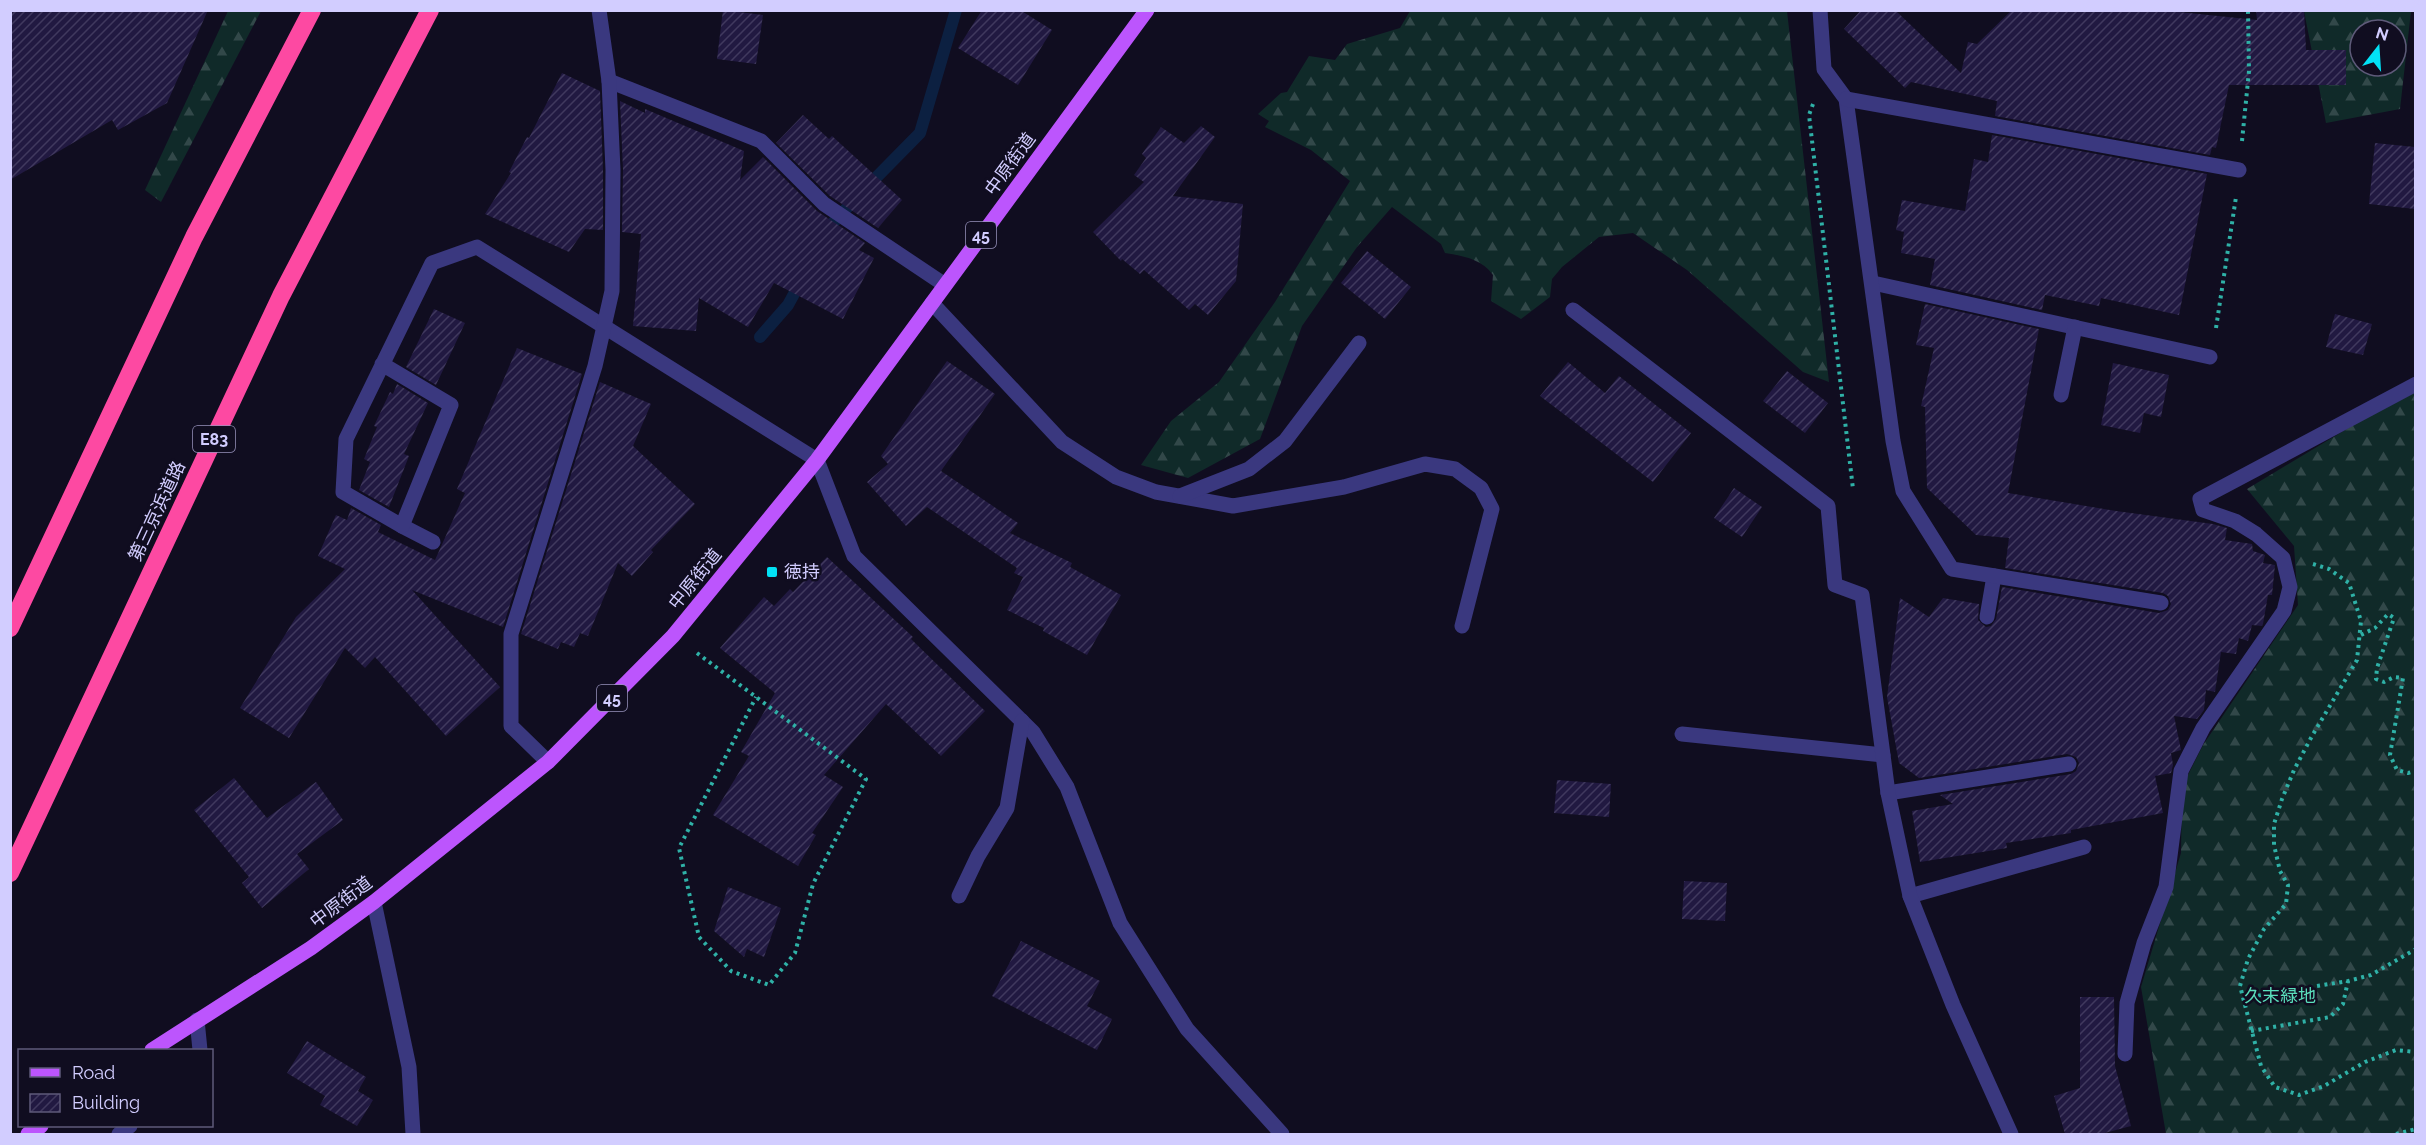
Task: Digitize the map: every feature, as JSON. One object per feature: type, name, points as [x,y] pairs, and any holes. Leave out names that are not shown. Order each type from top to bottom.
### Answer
[{"type":"highway","points":[[10,628],[194,237],[312,10]]},
{"type":"highway","name":"第三京浜道路","points":[[10,873],[281,296],[429,10]]},
{"type":"main road","name":"中原街道","points":[[154,1049],[310,948],[374,902],[548,762],[673,636],[817,460],[1147,10]]},
{"type":"street","points":[[548,762],[512,726],[510,634],[595,366],[612,291],[613,170],[609,81],[599,10]]},
{"type":"street","points":[[1820,10],[1824,69],[1846,99],[1893,441],[1903,490],[1952,569],[2161,603]]},
{"type":"street","points":[[609,81],[761,141],[824,204],[945,285]]},
{"type":"street","points":[[1846,99],[2239,170]]},
{"type":"street","points":[[433,542],[342,492],[346,439],[432,263],[477,247],[817,460],[854,556],[1033,732],[1067,787],[1120,923],[1187,1029],[1282,1134]]},
{"type":"street","points":[[1873,283],[2210,357]]},
{"type":"street","points":[[932,303],[1062,442],[1116,477],[1156,492],[1233,506],[1344,487],[1425,464],[1455,469],[1481,489],[1492,509],[1462,626]]},
{"type":"street","points":[[1574,310],[1828,506],[1835,585],[1862,595],[1888,793],[1910,896],[1953,1005],[2011,1134]]},
{"type":"street","points":[[2061,395],[2075,327]]},
{"type":"street","points":[[1180,496],[1249,469],[1285,441],[1359,343]]},
{"type":"street","points":[[382,364],[451,405],[402,526]]},
{"type":"street","points":[[2125,1054],[2127,1003],[2144,944],[2166,887],[2181,771],[2203,728],[2284,611],[2290,587],[2283,558],[2256,534],[2235,521],[2204,510],[2200,499],[2415,384]]},
{"type":"street","points":[[1987,616],[1994,576]]},
{"type":"street","points":[[959,896],[978,856],[1007,808],[1022,721]]},
{"type":"street","points":[[1682,734],[1883,755]]},
{"type":"street","points":[[1888,793],[2069,764]]},
{"type":"street","points":[[1910,896],[2084,847]]},
{"type":"street","points":[[374,902],[409,1067],[413,1134]]},
{"type":"street","points":[[197,1020],[200,1049]]},
{"type":"path","points":[[2218,315],[2239,170],[2249,71],[2248,10]]},
{"type":"path","points":[[1824,69],[1809,115],[1855,499]]},
{"type":"path","points":[[2283,558],[2329,569],[2349,583],[2361,621],[2361,634],[2357,660],[2294,770],[2274,824],[2274,845],[2280,871],[2288,885],[2286,904],[2264,929],[2248,959],[2240,986],[2250,1030],[2261,1066],[2276,1087],[2299,1095],[2324,1086],[2364,1062],[2396,1050],[2415,1052]]},
{"type":"path","points":[[2361,634],[2375,628],[2388,615],[2394,618],[2377,668],[2376,679],[2384,682],[2394,676],[2403,678],[2390,754],[2397,770],[2408,773],[2415,771]]},
{"type":"path","points":[[673,636],[756,697],[866,779],[813,884],[795,953],[770,985],[732,971],[699,936],[679,848],[756,697]]},
{"type":"path","points":[[2243,998],[2348,981],[2371,975],[2415,950]]},
{"type":"path","points":[[2250,1030],[2330,1017],[2343,1004],[2348,981]]},
{"type":"path","points":[[2396,1134],[2415,1129]]},
{"type":"green space","points":[[228,11],[261,11],[161,202],[145,190]]},
{"type":"green space","points":[[1410,11],[1787,11],[1829,382],[1803,372],[1687,270],[1633,233],[1599,237],[1562,267],[1552,279],[1550,297],[1521,319],[1491,301],[1493,275],[1489,270],[1472,259],[1445,253],[1441,244],[1392,207],[1357,247],[1302,326],[1260,439],[1188,478],[1141,465],[1171,421],[1219,382],[1275,302],[1350,181],[1311,150],[1265,127],[1269,121],[1258,114],[1281,93],[1287,92],[1309,56],[1335,60],[1347,44],[1400,28]]},
{"type":"green space","points":[[2304,11],[2411,11],[2408,38],[2408,18],[2348,18],[2348,78],[2403,78],[2400,109],[2326,123]]},
{"type":"green space","name":"久末緑地","points":[[2415,388],[2415,1134],[2166,1134],[2141,987],[2181,853],[2182,787],[2203,745],[2298,605],[2294,546],[2247,489]]},
{"type":"building","points":[[10,10],[208,10],[167,103],[118,130],[112,120],[10,180]]},
{"type":"building","points":[[723,10],[763,15],[756,64],[717,59]]},
{"type":"building","points":[[982,10],[1020,10],[1052,30],[1018,85],[958,48]]},
{"type":"building","points":[[1861,10],[1895,10],[1961,73],[1968,42],[1977,44],[2012,10],[2160,10],[2257,20],[2256,10],[2304,10],[2306,50],[2346,50],[2346,85],[2229,85],[2216,148],[2212,147],[2210,155],[1995,116],[1997,101],[1911,82],[1905,88],[1844,29]]},
{"type":"building","points":[[562,73],[600,91],[603,230],[585,229],[569,252],[485,214],[511,173],[509,172]]},
{"type":"building","points":[[620,101],[645,113],[645,109],[744,151],[740,180],[763,157],[817,211],[865,243],[859,250],[874,258],[843,319],[774,283],[748,327],[699,298],[696,331],[633,326],[641,234],[622,232],[623,170]]},
{"type":"building","points":[[803,115],[829,139],[832,136],[902,200],[878,228],[830,196],[776,143]]},
{"type":"building","points":[[1201,126],[1215,137],[1173,196],[1243,204],[1236,281],[1208,315],[1195,304],[1189,310],[1144,270],[1140,274],[1122,259],[1121,261],[1093,232],[1144,182],[1134,175],[1146,158],[1142,154],[1161,127],[1184,143]]},
{"type":"building","points":[[1992,135],[2207,174],[2179,315],[2101,298],[2099,306],[2045,295],[2042,310],[1930,285],[1935,259],[1901,253],[1904,232],[1896,230],[1902,200],[1965,211],[1974,159],[1988,162]]},
{"type":"building","points":[[2375,143],[2415,147],[2415,209],[2369,204]]},
{"type":"building","points":[[1367,251],[1411,287],[1385,319],[1341,283]]},
{"type":"building","points":[[1925,304],[2039,329],[2008,493],[2213,524],[2227,528],[2225,540],[2252,544],[2253,551],[2265,555],[2263,563],[2275,565],[2272,595],[2268,595],[2262,626],[2252,625],[2248,641],[2239,638],[2236,654],[2221,652],[2215,692],[2206,690],[2204,710],[2197,719],[2174,716],[2181,750],[2171,753],[2173,765],[2171,773],[2155,776],[2163,813],[2071,830],[2071,833],[2006,843],[2007,848],[1920,862],[1912,811],[1953,804],[1940,795],[2071,774],[2076,771],[2079,763],[2076,757],[2067,754],[1919,778],[1899,763],[1887,697],[1900,598],[1929,617],[1943,598],[1979,604],[1978,620],[1986,627],[1991,626],[1996,619],[2002,587],[2159,613],[2168,610],[2171,604],[2168,596],[2163,593],[2005,568],[2009,538],[1976,535],[1927,488],[1925,407],[1921,406],[1934,348],[1916,345]]},
{"type":"building","points":[[434,309],[465,323],[436,385],[406,367]]},
{"type":"building","points":[[2335,314],[2372,324],[2363,355],[2326,347]]},
{"type":"building","points":[[517,348],[582,374],[503,627],[412,590],[500,687],[446,736],[375,657],[365,668],[345,648],[289,738],[240,708],[296,617],[345,569],[318,556],[336,515],[347,520],[351,508],[381,525],[378,532],[435,560],[465,493],[457,489]]},
{"type":"building","points":[[947,361],[995,394],[941,471],[1018,523],[1010,533],[1072,563],[1070,567],[1121,595],[1087,655],[1043,631],[1044,628],[1007,610],[1023,577],[1014,573],[1017,568],[927,507],[906,526],[867,482],[888,464],[881,456]]},
{"type":"building","points":[[1568,362],[1605,393],[1619,376],[1691,433],[1653,482],[1540,396]]},
{"type":"building","points":[[2113,363],[2169,375],[2161,417],[2144,413],[2140,433],[2101,425]]},
{"type":"building","points":[[1787,371],[1828,403],[1805,433],[1763,401]]},
{"type":"building","points":[[600,382],[651,404],[633,446],[695,504],[651,550],[653,552],[632,576],[618,563],[588,636],[580,633],[574,647],[561,642],[558,649],[521,634]]},
{"type":"building","points":[[397,384],[428,403],[404,454],[409,456],[389,507],[359,490],[370,462],[364,459],[377,427],[374,426],[390,392],[393,394]]},
{"type":"building","points":[[1734,488],[1762,507],[1742,537],[1714,518]]},
{"type":"building","points":[[827,557],[913,637],[911,639],[985,711],[941,756],[886,704],[824,775],[843,787],[812,833],[816,835],[798,866],[713,815],[749,756],[741,752],[775,693],[720,648],[764,597],[774,606],[790,589],[793,592]]},
{"type":"building","points":[[234,778],[267,818],[316,782],[343,820],[297,854],[309,869],[262,908],[242,883],[249,877],[194,810]]},
{"type":"building","points":[[1557,780],[1611,784],[1609,817],[1554,813]]},
{"type":"building","points":[[1684,881],[1727,883],[1725,921],[1682,919]]},
{"type":"building","points":[[728,887],[781,908],[764,957],[747,949],[744,957],[714,931]]},
{"type":"building","points":[[1021,941],[1100,981],[1087,1006],[1112,1019],[1097,1050],[992,996]]},
{"type":"building","points":[[2080,997],[2114,997],[2115,1066],[2131,1126],[2101,1134],[2065,1134],[2054,1096],[2080,1088]]},
{"type":"building","points":[[307,1041],[366,1077],[358,1091],[373,1100],[357,1126],[320,1105],[325,1096],[287,1073]]},
{"type":"waterway","points":[[825,236],[831,225],[920,133],[956,10]]},
{"type":"waterway","points":[[760,337],[788,305],[801,281]]},
{"type":"place","name":"徳持","points":[[772,572]]}]
